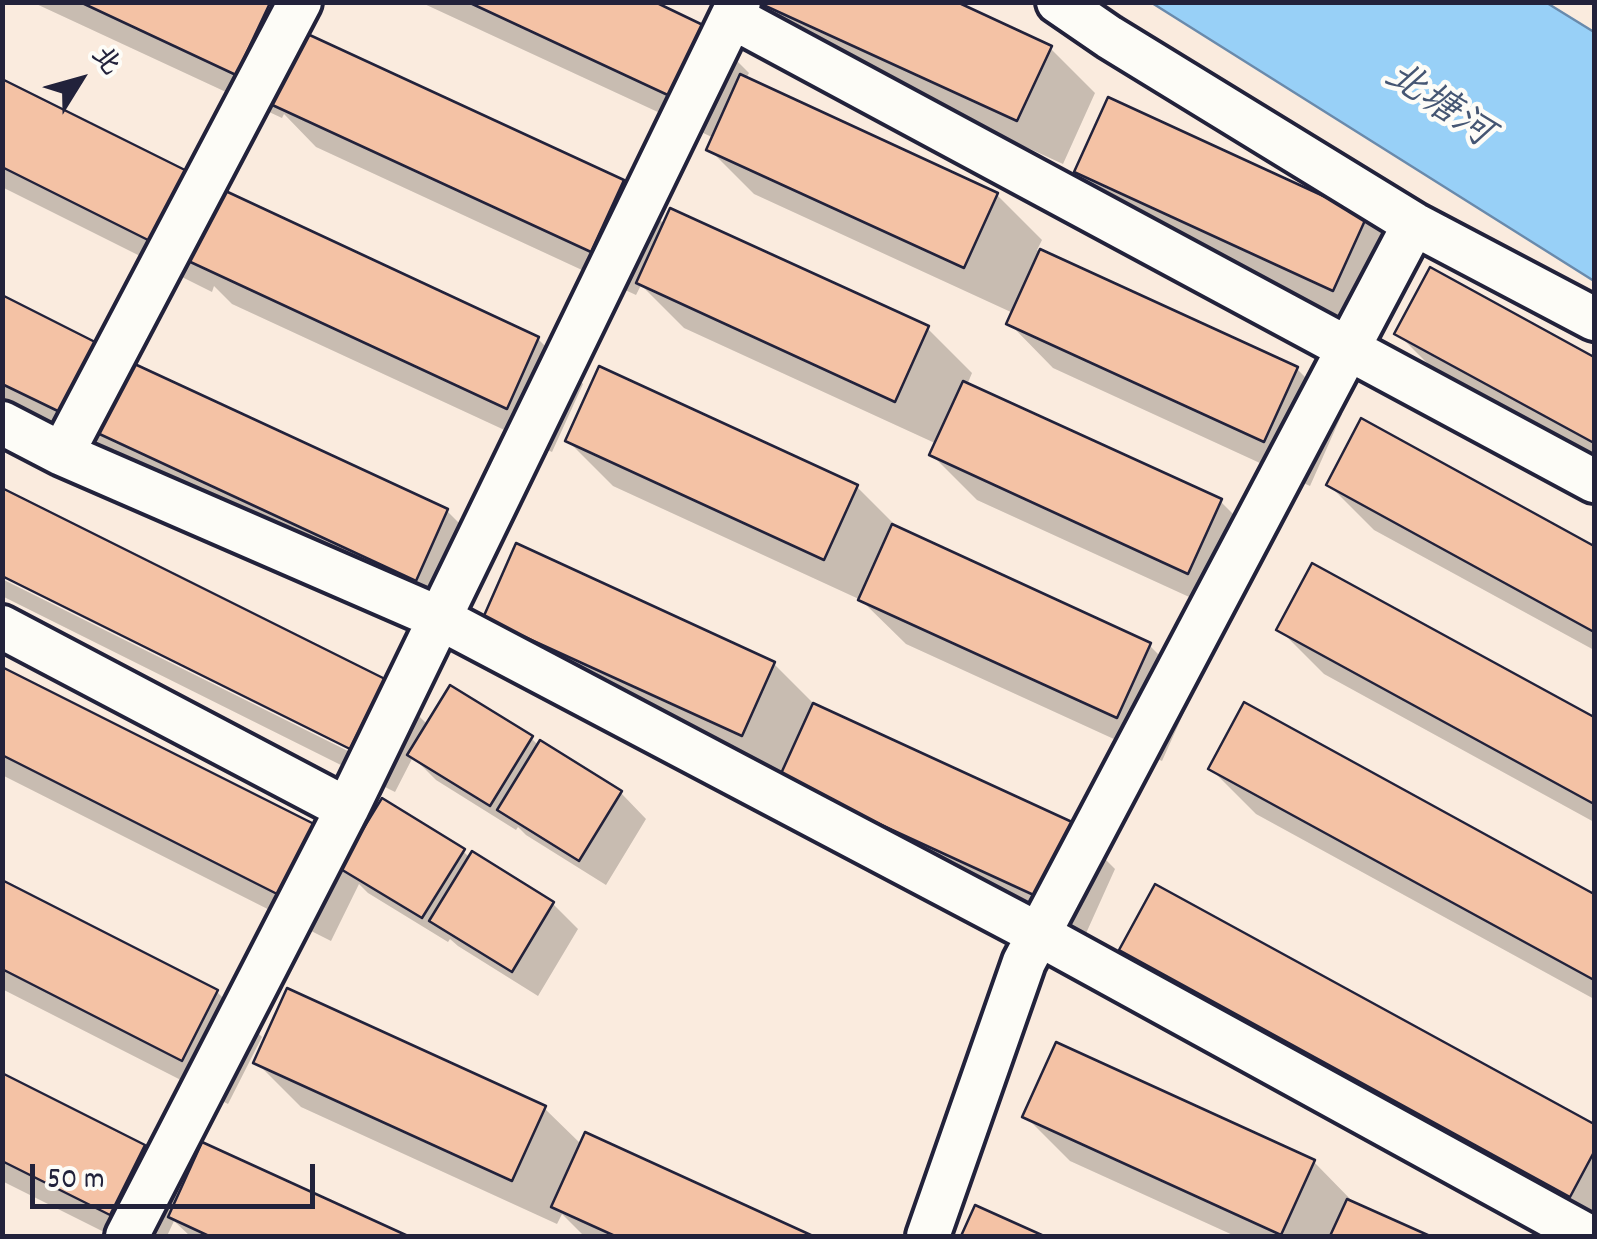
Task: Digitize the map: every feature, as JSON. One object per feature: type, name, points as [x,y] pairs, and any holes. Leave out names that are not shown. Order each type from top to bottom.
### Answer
[{"type":"lane","points":[[62,454],[300,2]]},
{"type":"lane","points":[[1058,2],[1414,224],[1594,319]]},
{"type":"lane","points":[[127,1236],[347,808],[735,10],[1594,482]]},
{"type":"lane","points":[[928,1236],[1024,962],[1414,224]]},
{"type":"lane","points":[[2,424],[62,454],[439,618],[1588,1226]]},
{"type":"lane","points":[[2,627],[347,808]]},
{"type":"water","name":"北塘河","points":[[1152,3],[1547,3],[1594,32],[1594,281]]},
{"type":"building","points":[[80,2],[268,2],[270,3],[236,75]]},
{"type":"building","points":[[468,2],[655,2],[705,26],[672,97]]},
{"type":"building","points":[[957,2],[1052,46],[1017,121],[759,3]]},
{"type":"building","points":[[301,31],[624,180],[591,252],[268,103]]},
{"type":"building","points":[[740,74],[998,193],[964,268],[706,150]]},
{"type":"building","points":[[2,79],[201,178],[166,249],[2,167]]},
{"type":"building","points":[[1108,97],[1367,216],[1333,291],[1074,172]]},
{"type":"building","points":[[217,187],[539,337],[507,409],[184,259]]},
{"type":"building","points":[[670,208],[929,326],[895,402],[636,283]]},
{"type":"building","points":[[1040,249],[1298,367],[1264,442],[1006,324]]},
{"type":"building","points":[[1430,267],[1594,357],[1594,443],[1394,334]]},
{"type":"building","points":[[2,295],[99,344],[64,414],[2,384]]},
{"type":"building","points":[[126,360],[448,509],[416,581],[93,431]]},
{"type":"building","points":[[599,366],[858,485],[824,560],[565,441]]},
{"type":"building","points":[[963,381],[1222,499],[1188,574],[929,455]]},
{"type":"building","points":[[1361,418],[1594,546],[1594,632],[1326,485]]},
{"type":"building","points":[[2,488],[385,679],[350,749],[2,576]]},
{"type":"building","points":[[892,524],[1151,643],[1117,718],[858,600]]},
{"type":"building","points":[[516,543],[775,662],[742,736],[483,618]]},
{"type":"building","points":[[1312,563],[1594,717],[1594,804],[1276,630]]},
{"type":"building","points":[[2,667],[320,827],[285,898],[2,755]]},
{"type":"building","points":[[450,685],[533,736],[490,806],[407,755]]},
{"type":"building","points":[[1244,702],[1594,894],[1594,980],[1208,769]]},
{"type":"building","points":[[813,703],[1072,822],[1038,897],[779,778]]},
{"type":"building","points":[[540,740],[622,791],[579,861],[497,810]]},
{"type":"building","points":[[382,798],[465,849],[422,918],[339,868]]},
{"type":"building","points":[[472,851],[554,902],[512,972],[429,921]]},
{"type":"building","points":[[2,880],[218,990],[182,1061],[2,969]]},
{"type":"building","points":[[1155,884],[1594,1124],[1594,1152],[1570,1197],[1119,950]]},
{"type":"building","points":[[287,988],[546,1106],[512,1181],[253,1063]]},
{"type":"building","points":[[1056,1042],[1315,1160],[1281,1235],[1022,1117]]},
{"type":"building","points":[[2,1073],[145,1145],[110,1215],[2,1161]]},
{"type":"building","points":[[585,1132],[813,1236],[615,1236],[551,1207]]},
{"type":"building","points":[[202,1142],[408,1236],[209,1236],[168,1217]]},
{"type":"building","points":[[1347,1199],[1430,1236],[1330,1236]]},
{"type":"building","points":[[975,1205],[1044,1236],[961,1236]]}]
